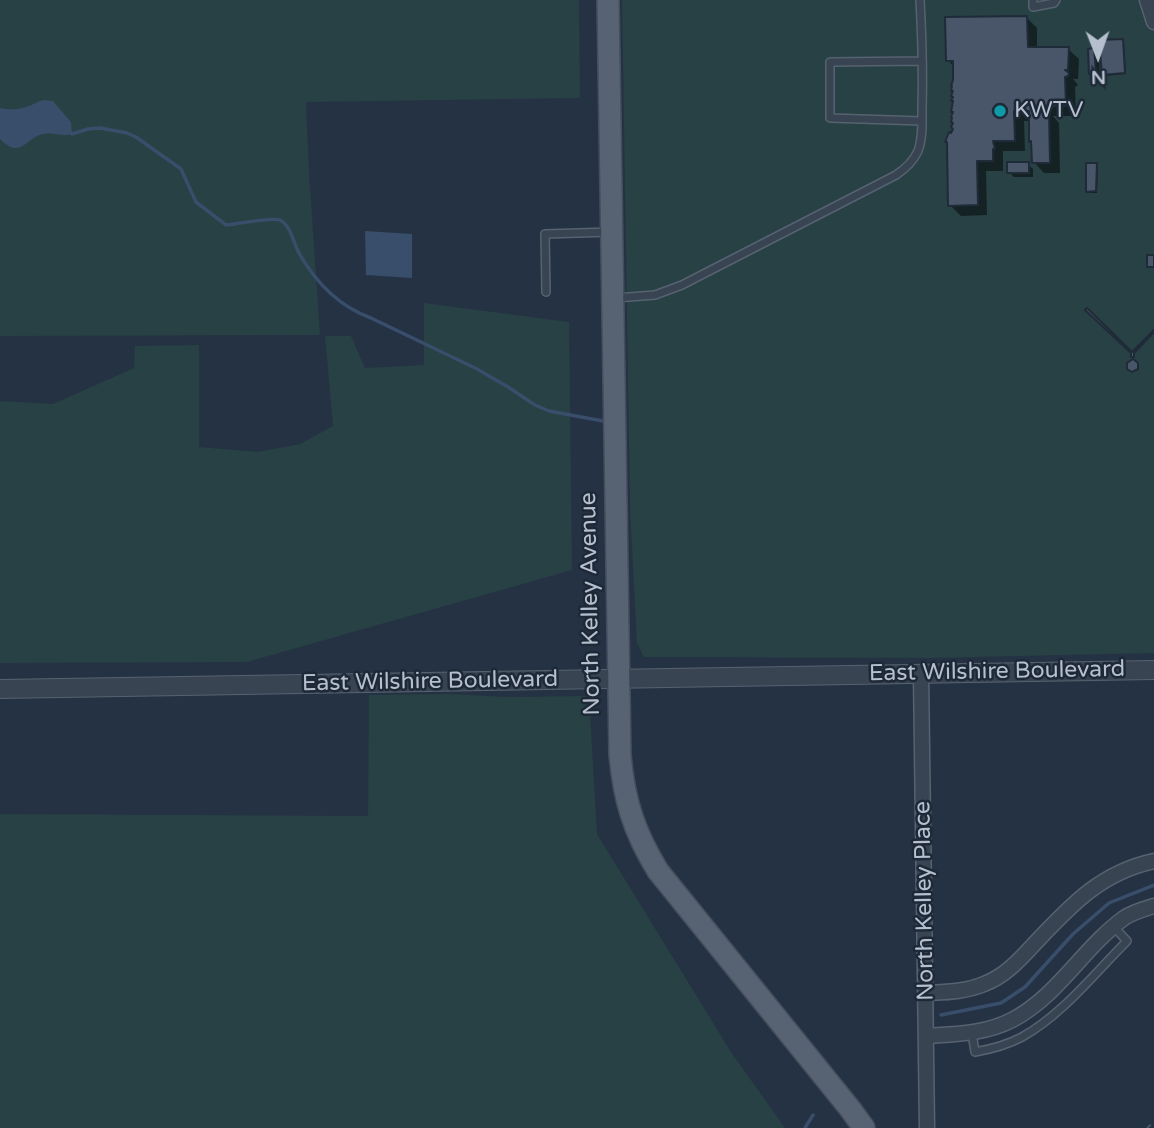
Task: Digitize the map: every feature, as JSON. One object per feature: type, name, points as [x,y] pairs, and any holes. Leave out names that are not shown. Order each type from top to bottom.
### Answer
[{"type":"main road","name":"North Kelley Avenue","points":[[608,0],[618,679],[622,782],[632,819],[647,854],[864,1128]]},
{"type":"street","points":[[1147,0],[1154,22]]},
{"type":"street","name":"East Wilshire Boulevard","points":[[0,689],[1154,670]]},
{"type":"street","name":"North Kelley Place","points":[[921,673],[928,1128]]},
{"type":"street","points":[[926,993],[969,989],[1003,974],[1092,889],[1126,869],[1154,861]]},
{"type":"street","points":[[927,1036],[972,1033],[1010,1021],[1028,1010],[1125,917],[1154,906]]},
{"type":"lane","points":[[612,298],[655,295],[682,285],[896,175],[906,167],[918,150],[922,121],[920,0]]},
{"type":"lane","points":[[1033,0],[1033,7],[1054,3],[1056,0]]},
{"type":"lane","points":[[922,61],[830,62],[830,118],[922,121]]},
{"type":"lane","points":[[546,292],[545,234],[611,232]]},
{"type":"path","points":[[1147,1128],[1154,1122]]},
{"type":"green space","points":[[0,0],[579,0],[580,98],[306,102],[320,335],[0,336]]},
{"type":"green space","points":[[622,0],[1154,0],[1154,653],[929,658],[644,657],[637,643],[630,509]]},
{"type":"green space","points":[[424,303],[569,322],[572,570],[247,662],[0,663],[0,401],[53,404],[134,368],[135,346],[199,345],[199,447],[258,452],[300,444],[333,426],[325,336],[351,336],[365,368],[424,365]]},
{"type":"green space","points":[[450,694],[507,697],[589,696],[597,834],[731,1052],[785,1128],[0,1128],[0,814],[368,816],[369,695]]},
{"type":"water","points":[[45,100],[53,101],[71,122],[72,134],[44,134],[19,148],[13,148],[0,139],[0,108],[22,108]]},
{"type":"water","points":[[365,231],[412,234],[412,278],[366,275]]},
{"type":"building","name":"KWTV","points":[[1027,16],[1028,47],[1069,47],[1068,70],[1065,70],[1069,73],[1065,77],[1066,106],[1036,107],[1036,110],[1049,111],[1050,163],[1032,163],[1029,111],[1014,111],[1015,141],[993,141],[993,161],[977,161],[978,205],[948,206],[945,142],[953,129],[953,61],[946,61],[945,17]]},
{"type":"building","points":[[1123,39],[1125,73],[1102,75],[1099,40]]},
{"type":"building","points":[[1094,48],[1096,74],[1089,74],[1088,49]]},
{"type":"building","points":[[1007,162],[1029,162],[1029,173],[1007,173]]},
{"type":"building","points":[[1086,163],[1097,163],[1096,191],[1086,192]]},
{"type":"building","points":[[1147,255],[1154,255],[1154,267],[1147,267]]},
{"type":"building","points":[[1087,308],[1132,352],[1154,332],[1134,353],[1134,357],[1131,357],[1131,353],[1085,310]]},
{"type":"building","points":[[1133,359],[1138,363],[1138,369],[1132,372],[1127,369],[1127,363]]},
{"type":"waterway","points":[[70,132],[72,134],[100,128],[136,137],[181,169],[196,202],[226,225],[270,219],[284,223],[313,274],[329,292],[348,307],[477,369],[535,405],[549,411],[603,421]]},
{"type":"waterway","points":[[941,1015],[1001,1003],[1025,987],[1073,934],[1109,903],[1154,885]]},
{"type":"waterway","points":[[805,1128],[813,1115]]},
{"type":"place","name":"KWTV","points":[[1000,111]]}]
